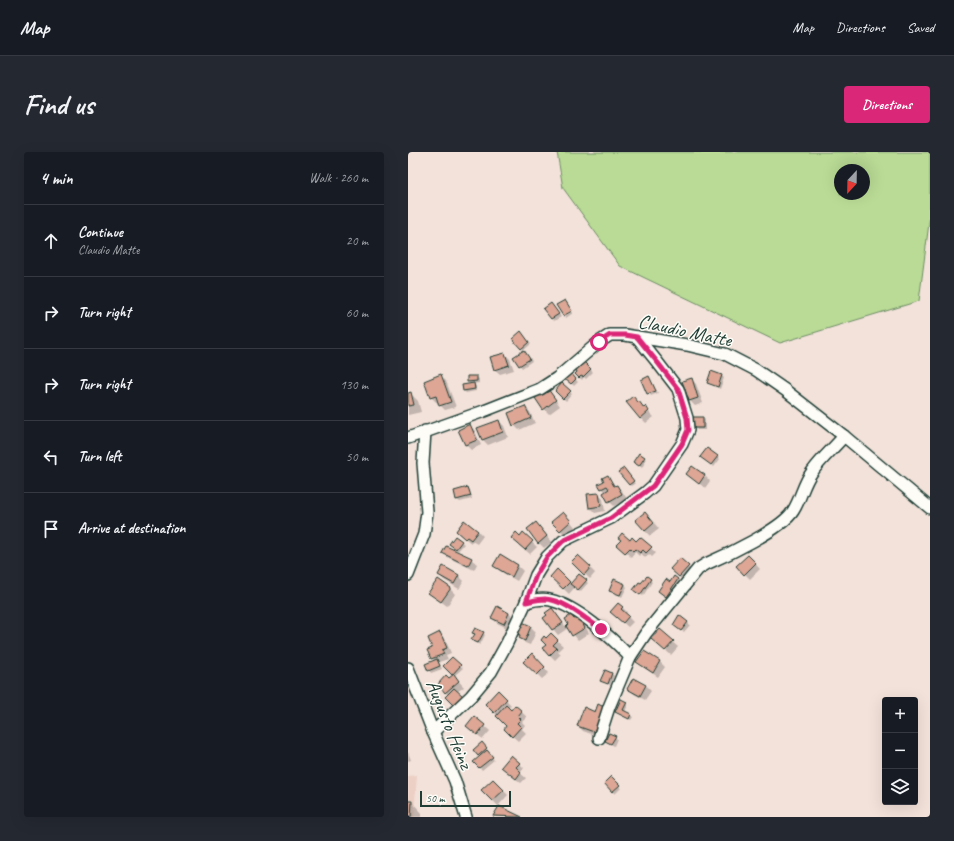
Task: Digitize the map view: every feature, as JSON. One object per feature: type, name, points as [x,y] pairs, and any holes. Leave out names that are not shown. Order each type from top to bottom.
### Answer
[{"type":"street","name":"Claudio Matte","points":[[408,438],[540,389],[557,378],[599,342],[610,335],[625,335],[687,345],[725,354],[756,370],[785,390],[844,436],[930,508]]},
{"type":"street","points":[[433,732],[471,696],[490,672],[507,643],[526,602],[536,575],[547,557],[563,541],[611,518],[645,493],[653,486],[682,444],[688,430],[687,418],[678,389],[637,337]]},
{"type":"street","points":[[408,576],[424,534],[427,512],[423,463],[425,431]]},
{"type":"street","points":[[599,738],[630,657],[646,633],[698,569],[760,537],[786,519],[793,511],[804,485],[812,472],[844,436]]},
{"type":"street","points":[[526,602],[543,599],[551,600],[577,612],[601,629],[630,657]]},
{"type":"street","name":"Augusto Heinz","points":[[408,668],[433,732],[455,781],[466,817]]},
{"type":"shaded area","points":[[417,775],[414,817],[408,817],[408,776]]},
{"type":"green space","points":[[557,152],[930,152],[930,215],[919,301],[780,343],[620,266],[563,188]]},
{"type":"building","points":[[565,300],[572,311],[563,316],[556,305]]},
{"type":"building","points":[[551,303],[559,314],[551,319],[543,309]]},
{"type":"building","points":[[521,331],[529,342],[521,349],[512,339]]},
{"type":"building","points":[[524,350],[530,359],[519,366],[513,357]]},
{"type":"building","points":[[505,353],[509,365],[494,370],[490,357]]},
{"type":"building","points":[[584,362],[591,369],[583,377],[581,376],[579,378],[575,374],[577,372],[576,370]]},
{"type":"building","points":[[711,371],[722,375],[718,387],[707,383]]},
{"type":"building","points":[[571,373],[576,379],[571,384],[565,379]]},
{"type":"building","points":[[441,374],[451,402],[439,406],[436,396],[430,398],[424,381]]},
{"type":"building","points":[[467,376],[477,376],[477,381],[467,382]]},
{"type":"building","points":[[649,376],[656,391],[647,394],[641,380]]},
{"type":"building","points":[[692,378],[698,398],[689,401],[682,381]]},
{"type":"building","points":[[474,383],[475,389],[463,391],[462,385]]},
{"type":"building","points":[[562,383],[571,391],[563,399],[555,391]]},
{"type":"building","points":[[548,389],[556,400],[543,410],[535,398]]},
{"type":"building","points":[[411,392],[414,405],[408,406],[408,393]]},
{"type":"building","points":[[633,396],[644,408],[646,406],[649,411],[640,419],[626,402]]},
{"type":"building","points":[[525,406],[531,418],[513,426],[508,413]]},
{"type":"building","points":[[693,417],[703,417],[703,428],[694,428]]},
{"type":"building","points":[[499,420],[503,432],[482,440],[477,428]]},
{"type":"building","points":[[470,424],[477,440],[465,445],[458,430]]},
{"type":"building","points":[[707,448],[718,456],[711,465],[700,457]]},
{"type":"building","points":[[639,453],[645,457],[639,466],[633,462]]},
{"type":"building","points":[[692,466],[705,475],[699,484],[686,474]]},
{"type":"building","points":[[624,468],[634,481],[629,485],[618,472]]},
{"type":"building","points":[[608,475],[614,486],[617,485],[622,494],[608,502],[603,493],[609,489],[607,486],[601,489],[598,484],[604,481],[602,478]]},
{"type":"building","points":[[468,487],[471,496],[456,500],[454,491]]},
{"type":"building","points":[[599,493],[601,506],[589,508],[587,494]]},
{"type":"building","points":[[563,512],[571,521],[560,531],[551,522]]},
{"type":"building","points":[[645,512],[654,523],[645,531],[635,520]]},
{"type":"building","points":[[464,520],[478,531],[471,540],[467,537],[465,539],[456,531]]},
{"type":"building","points":[[536,522],[547,536],[538,544],[527,529]]},
{"type":"building","points":[[516,532],[520,536],[523,532],[533,541],[525,550],[511,538]]},
{"type":"building","points":[[622,533],[630,540],[632,537],[636,541],[640,537],[652,547],[646,553],[643,550],[640,553],[635,549],[633,551],[630,548],[625,553],[616,545],[621,540],[618,538]]},
{"type":"building","points":[[455,536],[462,541],[456,549],[449,544]]},
{"type":"building","points":[[446,546],[472,558],[468,566],[442,553]]},
{"type":"building","points":[[500,554],[518,565],[512,577],[493,566]]},
{"type":"building","points":[[578,555],[591,567],[584,575],[571,562]]},
{"type":"building","points":[[748,555],[756,563],[744,575],[736,566]]},
{"type":"building","points":[[680,558],[689,566],[679,577],[670,569]]},
{"type":"building","points":[[443,566],[459,575],[454,584],[438,575]]},
{"type":"building","points":[[557,569],[570,582],[563,589],[550,577]]},
{"type":"building","points":[[579,574],[587,580],[578,590],[570,584]]},
{"type":"building","points":[[647,576],[651,579],[640,595],[633,590],[639,582],[641,583]]},
{"type":"building","points":[[674,576],[678,579],[666,597],[658,591],[666,579],[670,582]]},
{"type":"building","points":[[438,579],[451,588],[441,602],[428,593]]},
{"type":"building","points":[[614,579],[625,584],[620,595],[609,591]]},
{"type":"building","points":[[618,603],[623,607],[621,609],[629,616],[623,623],[610,612]]},
{"type":"building","points":[[497,606],[509,613],[504,624],[491,618]]},
{"type":"building","points":[[552,608],[563,623],[552,630],[543,618],[547,615],[545,613]]},
{"type":"building","points":[[571,615],[574,619],[578,617],[585,628],[572,636],[566,626],[568,624],[565,619]]},
{"type":"building","points":[[679,615],[688,622],[681,631],[673,625]]},
{"type":"building","points":[[520,621],[531,626],[525,641],[519,638],[520,635],[515,633]]},
{"type":"building","points":[[475,628],[484,632],[478,643],[471,640],[475,634],[472,633]]},
{"type":"building","points":[[660,629],[674,641],[665,651],[651,639]]},
{"type":"building","points":[[440,632],[447,648],[442,650],[444,654],[431,659],[427,650],[432,648],[428,638]]},
{"type":"building","points":[[551,633],[558,640],[553,645],[557,648],[549,656],[542,648],[546,645],[541,640],[544,636],[546,638]]},
{"type":"building","points":[[644,651],[660,661],[653,673],[636,662]]},
{"type":"building","points":[[532,653],[545,667],[537,675],[523,662]]},
{"type":"building","points":[[452,657],[461,665],[452,675],[443,666]]},
{"type":"building","points":[[437,659],[440,666],[428,671],[425,664]]},
{"type":"building","points":[[605,670],[612,673],[608,684],[600,681]]},
{"type":"building","points":[[454,674],[459,681],[445,693],[438,684],[446,675],[449,678]]},
{"type":"building","points":[[633,678],[646,685],[640,696],[627,689]]},
{"type":"building","points":[[454,688],[463,696],[453,705],[445,697]]},
{"type":"building","points":[[498,690],[507,699],[494,713],[485,704]]},
{"type":"building","points":[[621,699],[627,702],[623,710],[631,714],[629,719],[615,712]]},
{"type":"building","points":[[598,704],[604,707],[594,732],[577,726],[584,707],[595,712]]},
{"type":"building","points":[[506,705],[511,710],[515,705],[522,711],[518,716],[521,719],[517,723],[521,727],[512,737],[504,729],[506,726],[496,716]]},
{"type":"building","points":[[474,716],[485,725],[477,735],[466,726]]},
{"type":"building","points":[[609,733],[616,736],[611,744],[605,741]]},
{"type":"building","points":[[482,742],[487,748],[478,756],[473,750]]},
{"type":"building","points":[[487,750],[493,757],[479,768],[473,762]]},
{"type":"building","points":[[511,755],[520,763],[516,767],[521,772],[516,779],[501,767]]},
{"type":"building","points":[[611,776],[620,785],[612,792],[604,783]]},
{"type":"building","points":[[493,779],[504,790],[492,801],[481,790]]},
{"type":"building","points":[[408,801],[412,801],[411,817],[408,817]]},
{"type":"building","points":[[499,806],[522,817],[493,816]]},
{"type":"route","points":[[599,342],[610,335],[637,337],[678,389],[687,418],[688,430],[682,444],[653,486],[611,518],[563,541],[547,557],[536,575],[526,602],[543,599],[551,600],[577,612],[601,629]]}]
